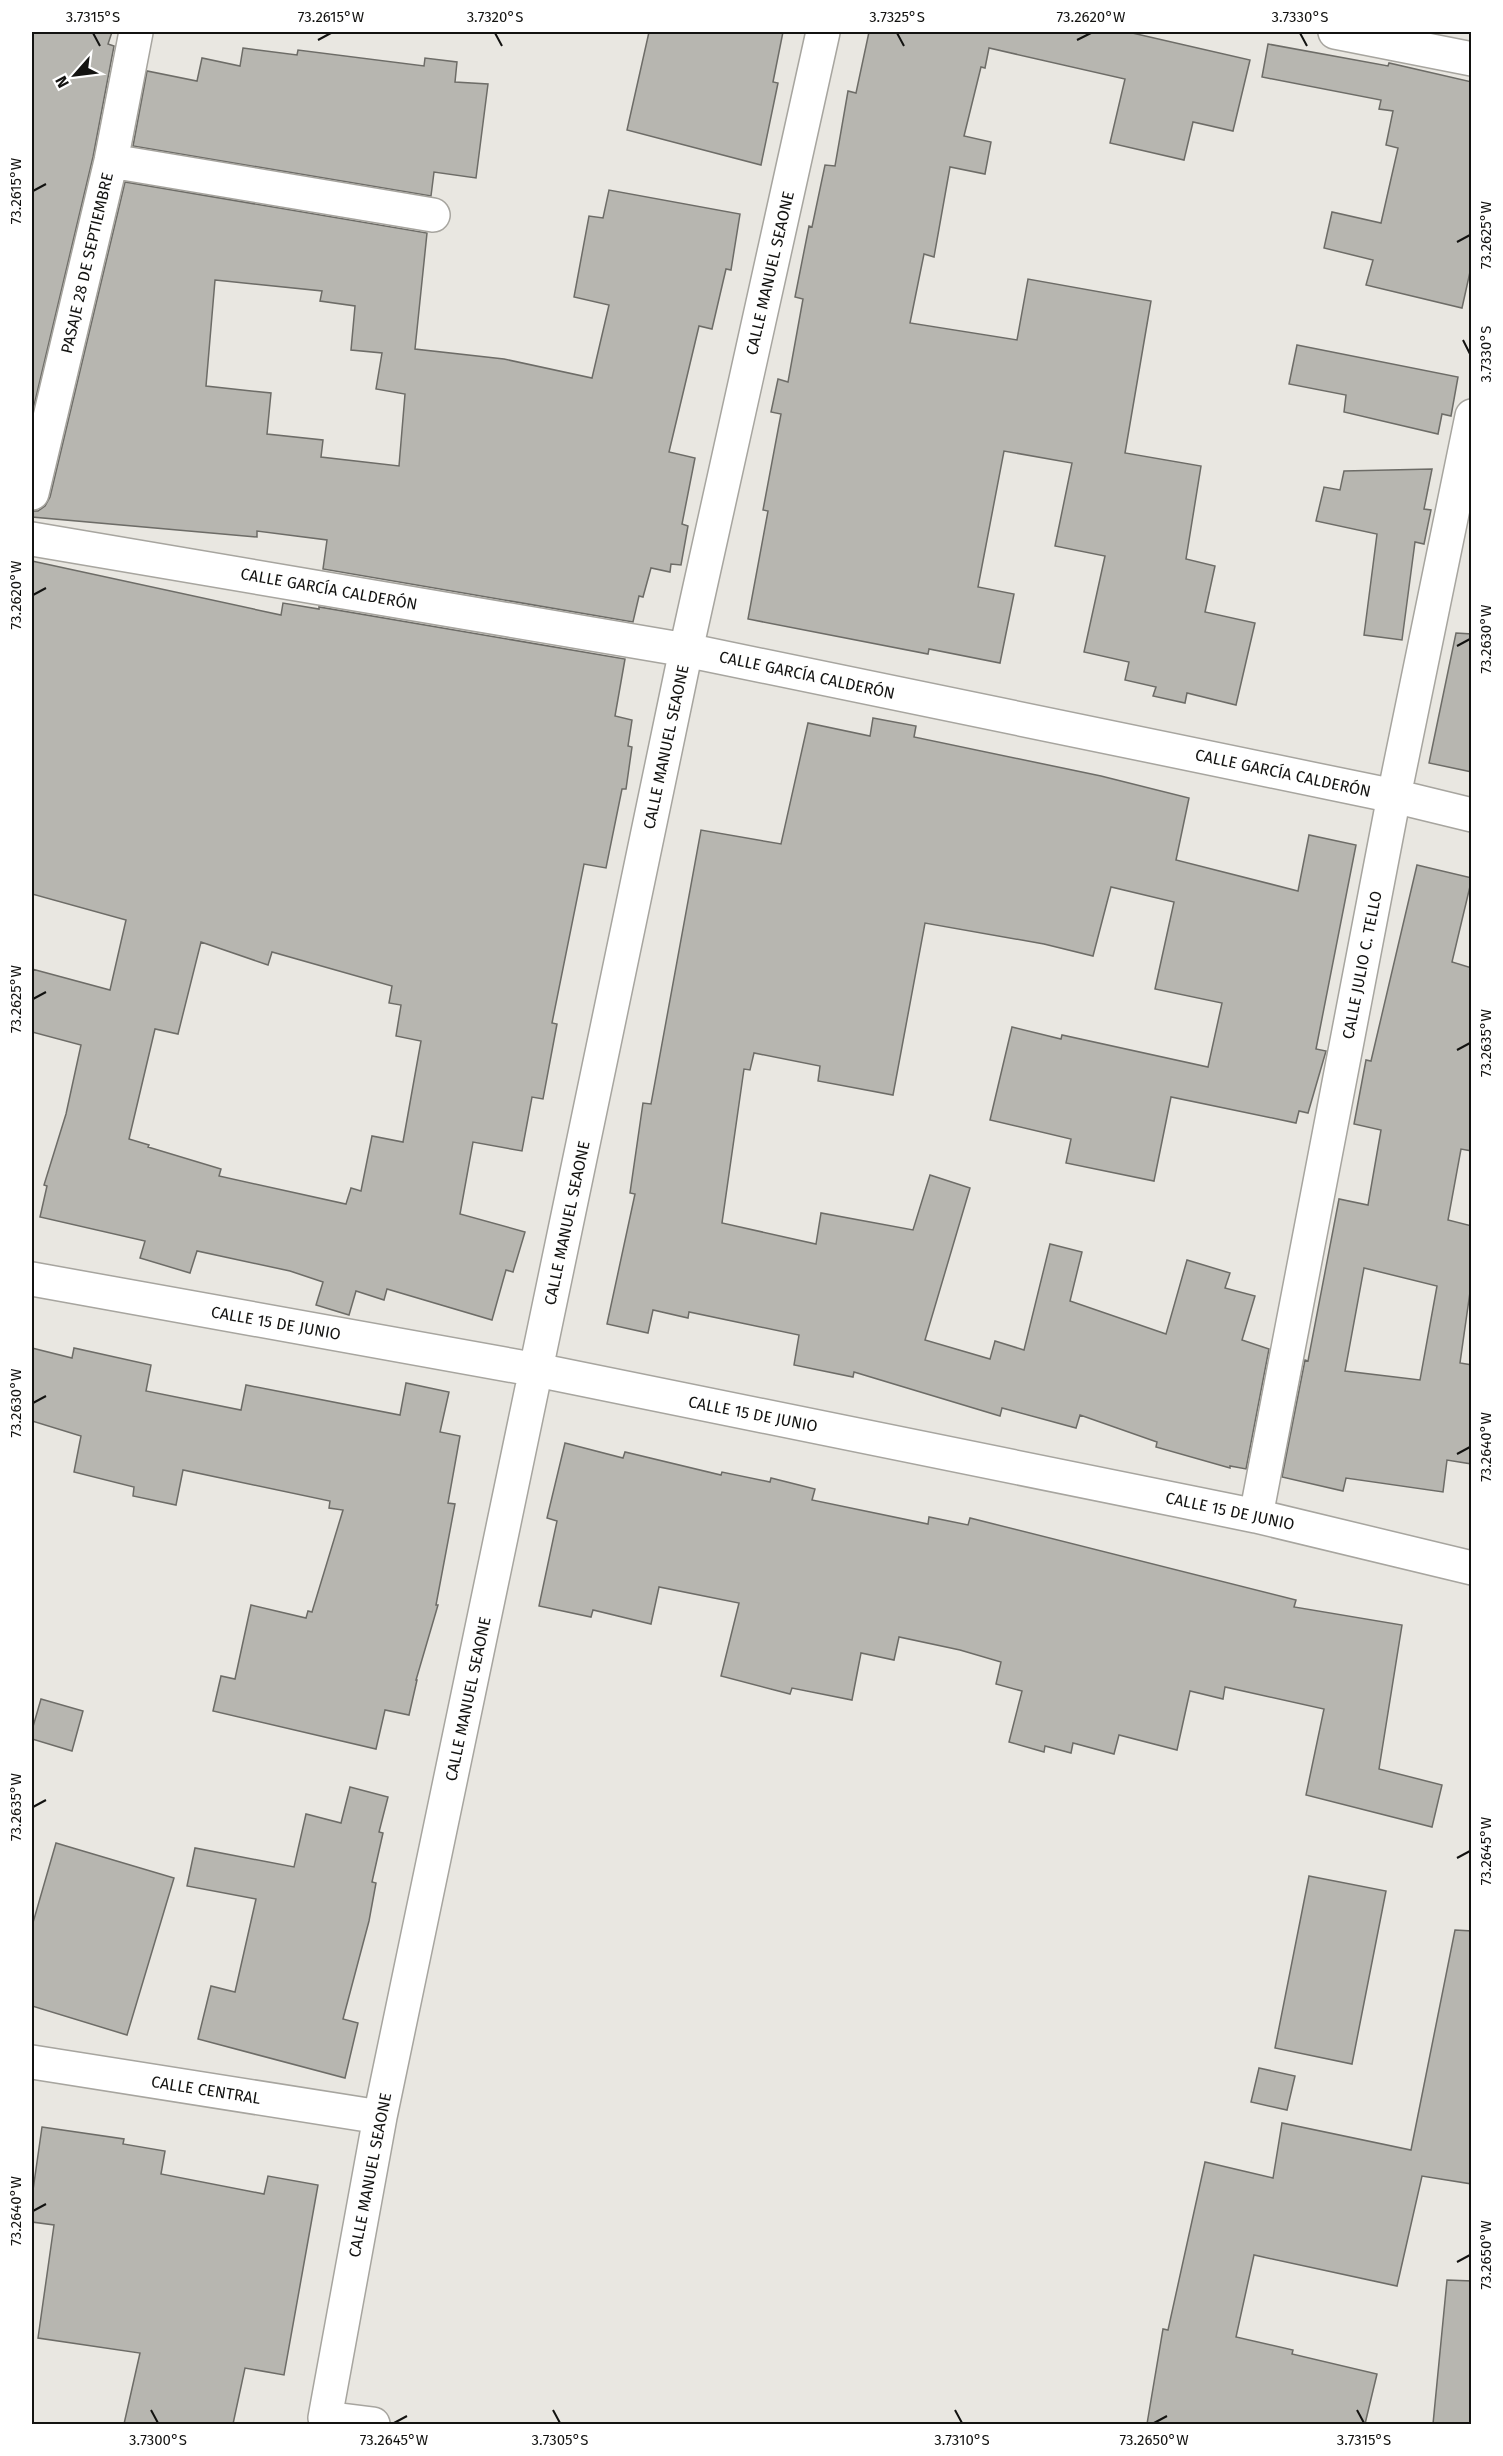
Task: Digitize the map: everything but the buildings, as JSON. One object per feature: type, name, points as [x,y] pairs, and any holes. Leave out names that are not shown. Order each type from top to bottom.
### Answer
[{"type":"street","name":"PASAJE 28 DE SEPTIEMBRE","points":[[32,494],[111,161],[136,32]]},
{"type":"street","name":"CALLE MANUEL SEAONE","points":[[373,2424],[325,2418],[380,2117],[686,650],[823,32]]},
{"type":"street","points":[[1335,32],[1472,59]]},
{"type":"street","points":[[111,161],[433,215]]},
{"type":"street","name":"CALLE JULIO C. TELLO","points":[[1256,1516],[1394,796],[1472,416]]},
{"type":"street","name":"CALLE GARCÍA CALDERÓN","points":[[32,539],[686,650],[1394,796],[1472,815]]},
{"type":"street","name":"CALLE 15 DE JUNIO","points":[[32,1279],[537,1370],[1256,1516],[1472,1568]]},
{"type":"street","name":"CALLE CENTRAL","points":[[32,2062],[380,2117]]}]
